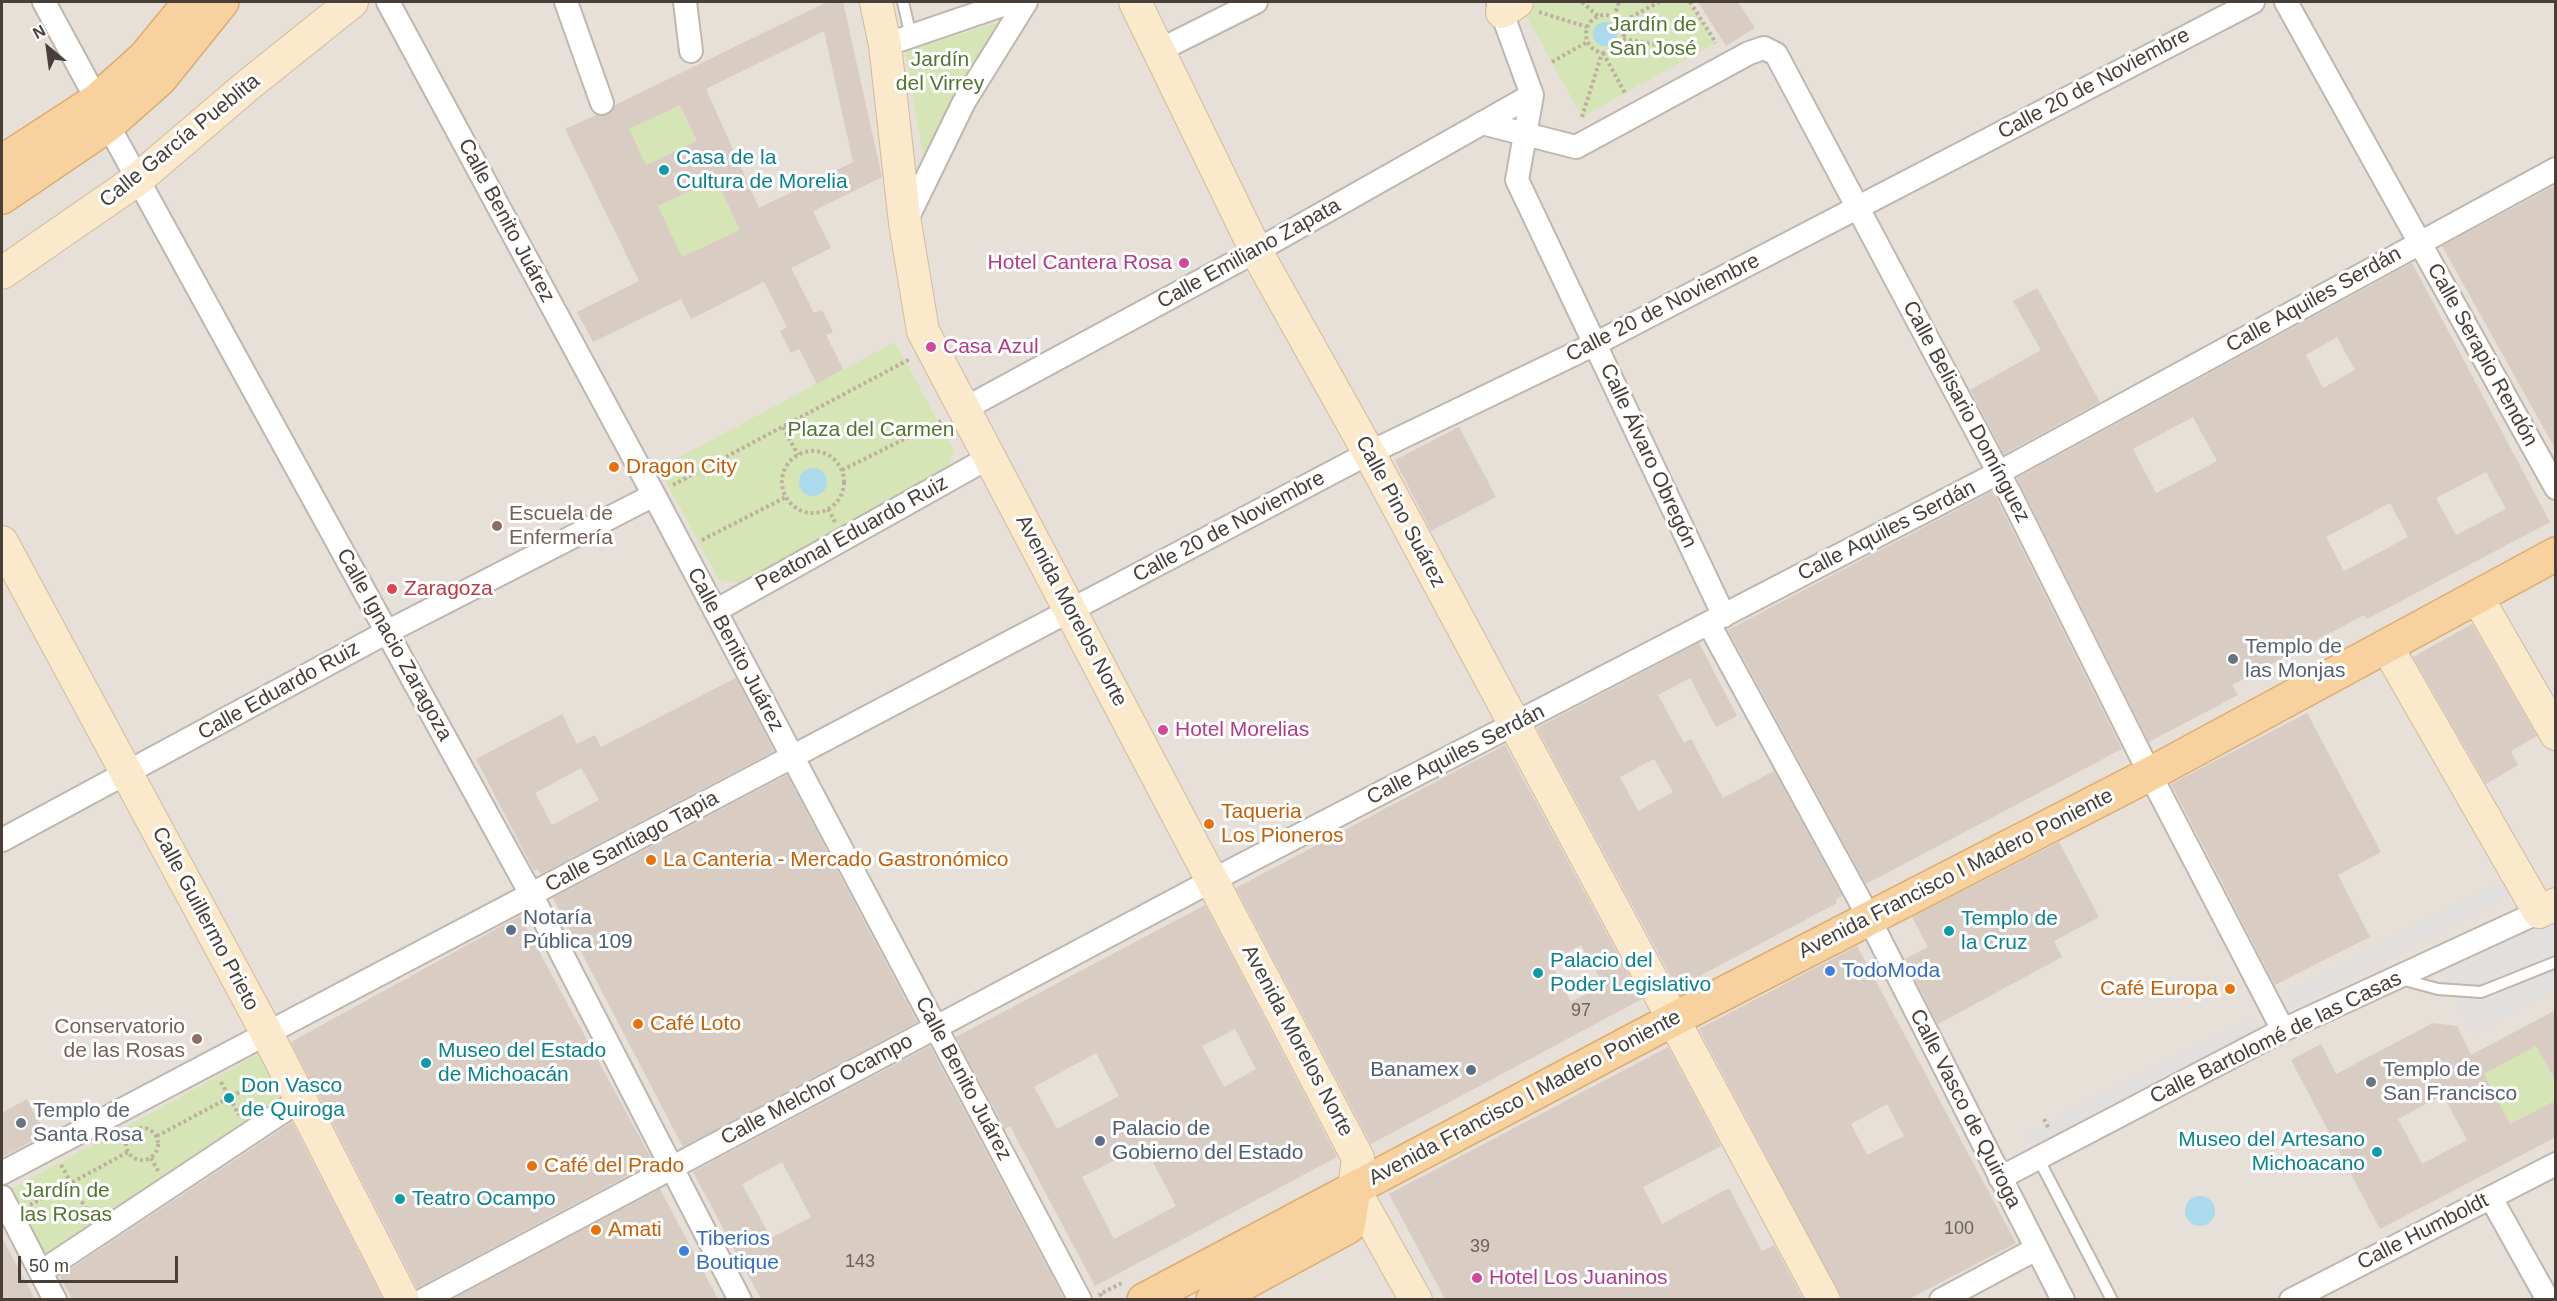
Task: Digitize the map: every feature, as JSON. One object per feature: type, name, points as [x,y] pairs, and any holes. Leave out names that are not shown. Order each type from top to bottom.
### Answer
[{"type":"main road","points":[[2,197],[103,113],[190,2]]},
{"type":"main road","points":[[2,162],[103,113],[160,79],[222,2]]},
{"type":"main road","name":"Avenida Francisco I Madero Poniente","points":[[1144,1299],[1674,1019],[2150,774],[2556,554]]},
{"type":"main road","points":[[1213,1299],[1347,1227],[1354,1189]]},
{"type":"street","name":"Calle Ignacio Zaragoza","points":[[44,2],[138,179],[532,896],[740,1299]]},
{"type":"street","name":"Calle García Pueblita","points":[[2,273],[138,179],[352,2]]},
{"type":"street","name":"Calle Benito Juárez","points":[[387,2],[654,495],[1080,1299]]},
{"type":"street","points":[[566,2],[602,103]]},
{"type":"street","points":[[685,2],[691,51]]},
{"type":"street","name":"Avenida Morelos Norte","points":[[876,2],[898,40],[905,223],[923,331],[1358,1158],[1354,1189]]},
{"type":"street","points":[[898,40],[1011,2]]},
{"type":"street","points":[[905,223],[964,102],[1026,2]]},
{"type":"street","name":"Calle Pino Suárez","points":[[1135,2],[1257,251],[1369,453],[1824,1299]]},
{"type":"street","points":[[1158,51],[1256,2]]},
{"type":"street","name":"Calle 20 de Noviembre","points":[[1070,610],[1369,453],[1595,344],[2253,2]]},
{"type":"street","name":"Calle Serapio Rendón","points":[[2286,2],[2556,488]]},
{"type":"street","points":[[1512,6],[1532,95]]},
{"type":"street","name":"Calle Belisario Domínguez","points":[[1526,134],[1576,147],[1749,53],[1764,48],[1776,54],[1998,473],[2283,1030]]},
{"type":"street","name":"Calle Emiliano Zapata","points":[[964,409],[1257,251],[1532,95]]},
{"type":"street","name":"Calle Álvaro Obregón","points":[[1532,95],[1517,180],[1595,344],[1717,620],[1869,919]]},
{"type":"street","points":[[1482,123],[1526,134]]},
{"type":"street","name":"Calle Aquiles Serdán","points":[[1211,881],[1998,473],[2556,169]]},
{"type":"street","name":"Peatonal Eduardo Ruiz","points":[[715,611],[990,457]]},
{"type":"street","name":"Calle Eduardo Ruiz","points":[[2,840],[387,632],[654,495]]},
{"type":"street","name":"Calle Guillermo Prieto","points":[[2,542],[266,1033],[403,1299]]},
{"type":"street","points":[[2477,597],[2556,734]]},
{"type":"street","name":"Calle Santiago Tapia","points":[[2,1173],[532,896],[1070,610]]},
{"type":"street","points":[[2387,647],[2547,908]]},
{"type":"street","name":"Calle Melchor Ocampo","points":[[423,1299],[1211,881]]},
{"type":"street","name":"Calle Bartolomé de las Casas","points":[[2000,1178],[2283,1030],[2547,908]]},
{"type":"street","name":"Calle Vasco de Quiroga","points":[[1869,919],[2063,1299]]},
{"type":"street","points":[[41,1272],[300,1100]]},
{"type":"street","name":"Calle Humboldt","points":[[2291,1299],[2556,1164]]},
{"type":"street","points":[[1354,1189],[1416,1299]]},
{"type":"street","points":[[2491,1198],[2548,1299]]},
{"type":"street","points":[[6,1207],[55,1299]]},
{"type":"street","points":[[1941,1299],[2036,1249]]},
{"type":"lane","points":[[898,40],[903,2]]},
{"type":"lane","points":[[2398,978],[2438,989],[2481,992],[2556,962]]},
{"type":"lane","name":"Calle Vasco de Quiroga","points":[[2038,1158],[2112,1299]]},
{"type":"path","points":[[1582,2],[1598,16],[1614,17],[1620,23],[1623,39],[1617,48],[1602,53]]},
{"type":"path","points":[[1614,17],[1619,2]]},
{"type":"path","points":[[1620,23],[1659,2]]},
{"type":"path","points":[[1690,2],[1716,43]]},
{"type":"path","points":[[1512,6],[1587,27]]},
{"type":"path","points":[[1598,16],[1587,27],[1588,42],[1602,53],[1625,93]]},
{"type":"path","points":[[1623,39],[1700,52]]},
{"type":"path","points":[[1552,62],[1588,42]]},
{"type":"path","points":[[1582,117],[1602,53]]},
{"type":"path","points":[[654,495],[932,347]]},
{"type":"path","points":[[842,470],[964,409]]},
{"type":"path","points":[[783,427],[798,455]]},
{"type":"path","points":[[815,451],[823,453],[831,456],[842,470],[844,488],[841,496],[828,509],[809,513],[792,504],[786,497],[782,478],[785,469],[798,455],[815,451]]},
{"type":"path","points":[[682,549],[786,497]]},
{"type":"path","points":[[157,1136],[268,1077]]},
{"type":"path","points":[[220,1079],[250,1134]]},
{"type":"path","points":[[144,1128],[157,1136],[157,1151],[151,1158],[140,1160],[128,1152],[126,1142],[134,1130],[144,1128]]},
{"type":"path","points":[[6,1207],[72,1183],[128,1152]]},
{"type":"path","points":[[57,1156],[100,1233]]},
{"type":"shaded area","points":[[2,2],[2555,2],[2555,1299],[2,1299]]},
{"type":"shaded area","points":[[2505,879],[2513,894],[2290,1010],[2282,995]]},
{"type":"shaded area","points":[[2555,917],[2555,990],[2473,1034],[2441,973]]},
{"type":"shaded area","points":[[2248,1019],[2256,1034],[2032,1150],[2024,1135]]},
{"type":"green space","name":"Jardín de San José","points":[[1532,2],[1690,2],[1716,43],[1582,117],[1522,8]]},
{"type":"green space","name":"Jardín del Virrey","points":[[1006,20],[924,160],[905,51]]},
{"type":"green space","points":[[680,105],[697,141],[646,165],[629,129]]},
{"type":"green space","points":[[716,179],[740,230],[682,257],[658,206]]},
{"type":"green space","name":"Plaza del Carmen","points":[[895,342],[954,451],[944,475],[744,584],[719,580],[659,468]],"holes":[[[815,468],[816,496],[801,490],[799,481],[806,470]]]},
{"type":"green space","points":[[2536,1046],[2555,1082],[2555,1100],[2510,1124],[2484,1074]]},
{"type":"green space","name":"Jardín de las Rosas","points":[[261,1053],[287,1103],[49,1260],[11,1189]]},
{"type":"water","points":[[1605,22],[1613,26],[1617,34],[1613,42],[1605,46],[1597,42],[1593,34],[1597,26]]},
{"type":"water","points":[[813,468],[823,472],[827,482],[823,492],[813,496],[803,492],[799,482],[803,472]]},
{"type":"water","points":[[2200,1196],[2211,1200],[2215,1211],[2211,1222],[2200,1226],[2189,1222],[2185,1211],[2189,1200]]},
{"type":"building","name":"Casa de la Cultura de Morelia","points":[[827,2],[843,2],[882,177],[813,211],[831,248],[791,268],[814,313],[822,310],[833,332],[826,335],[843,369],[817,384],[799,349],[791,353],[780,331],[787,327],[764,282],[691,319],[681,299],[593,342],[577,312],[639,281],[565,129],[596,115],[607,115],[615,105]],"holes":[[[824,31],[853,162],[759,208],[706,89]],[[680,105],[697,141],[646,165],[629,129]],[[716,179],[740,230],[682,257],[658,206]]]},
{"type":"building","points":[[1698,2],[1738,2],[1755,28],[1726,46]]},
{"type":"building","points":[[2556,185],[2556,450],[2442,246]]},
{"type":"building","points":[[2412,263],[2550,522],[2367,619],[2364,615],[2232,685],[2238,695],[2149,742],[2017,478]],"holes":[[[2337,337],[2355,370],[2323,388],[2306,355]],[[2193,417],[2217,461],[2156,493],[2133,449]],[[2486,472],[2506,509],[2456,535],[2436,498]],[[2390,503],[2408,537],[2344,571],[2326,537]]]},
{"type":"building","points":[[2037,288],[2100,402],[2004,454],[1970,390],[2041,350],[2013,301]]},
{"type":"building","points":[[1459,427],[1496,497],[1431,531],[1395,460]]},
{"type":"building","points":[[1993,491],[2122,749],[1866,884],[1728,630]]},
{"type":"building","points":[[2472,624],[2537,736],[2511,751],[2518,765],[2486,784],[2413,657]]},
{"type":"building","points":[[1699,643],[1737,716],[1716,727],[1690,678],[1658,695],[1684,743],[1691,739],[1723,798],[1774,771],[1842,896],[1835,900],[1837,903],[1677,988],[1537,728]],"holes":[[[1654,759],[1673,792],[1638,811],[1620,777]]]},
{"type":"building","points":[[736,678],[774,751],[541,874],[538,869],[534,871],[476,759],[562,714],[577,744],[595,735],[601,747]],"holes":[[[581,768],[599,800],[552,825],[535,793]]]},
{"type":"building","points":[[2307,713],[2381,852],[2338,875],[2370,937],[2275,985],[2171,784]]},
{"type":"building","points":[[1505,745],[1642,999],[1371,1144],[1236,888]],"holes":[[[1581,945],[1603,984],[1571,1002],[1550,962]]]},
{"type":"building","points":[[787,775],[917,1022],[683,1147],[553,898]]},
{"type":"building","name":"Templo de la Cruz","points":[[2059,842],[2099,917],[2054,941],[2062,957],[1938,1024],[1905,959],[1928,947],[1912,917]]},
{"type":"building","points":[[1205,905],[1337,1157],[1095,1286],[1010,1126],[1005,1129],[956,1037]],"holes":[[[1235,1029],[1256,1069],[1224,1087],[1202,1046]],[[1096,1053],[1119,1096],[1057,1129],[1034,1087]],[[1144,1145],[1176,1206],[1114,1239],[1082,1177]]]},
{"type":"building","points":[[520,916],[653,1162],[417,1288],[291,1042]]},
{"type":"building","points":[[1857,946],[2016,1243],[1909,1299],[1842,1299],[1699,1029]],"holes":[[[1887,1104],[1904,1136],[1867,1155],[1851,1124]]]},
{"type":"building","points":[[2556,1010],[2556,1082],[2536,1046],[2484,1074],[2510,1124],[2556,1100],[2556,1137],[2380,1229],[2291,1060],[2321,1044],[2336,1074],[2433,1023],[2457,1026],[2471,1055]],"holes":[[[2443,1095],[2467,1140],[2422,1164],[2398,1119]]]},
{"type":"building","points":[[930,1046],[1064,1299],[761,1299],[693,1172]],"holes":[[[782,1162],[811,1217],[771,1238],[742,1184]]]},
{"type":"building","points":[[1668,1047],[1721,1146],[1643,1187],[1662,1224],[1729,1188],[1762,1251],[1774,1245],[1803,1299],[1445,1299],[1389,1194]]},
{"type":"building","name":"Templo de Santa Rosa","points":[[27,1099],[45,1134],[2,1157],[2,1113]]},
{"type":"building","points":[[292,1122],[383,1299],[72,1299],[60,1276]]},
{"type":"building","points":[[660,1189],[718,1299],[453,1299]]},
{"type":"building","points":[[2,1238],[35,1299],[2,1299]]},
{"type":"place","name":"Casa de la Cultura de Morelia","points":[[664,170]]},
{"type":"place","name":"Hotel Cantera Rosa","points":[[1184,263]]},
{"type":"place","name":"Casa Azul","points":[[931,347]]},
{"type":"place","name":"Dragon City","points":[[614,467]]},
{"type":"place","name":"Escuela de Enfermería","points":[[497,526]]},
{"type":"place","name":"Zaragoza","points":[[392,589]]},
{"type":"place","name":"Templo de las Monjas","points":[[2233,659]]},
{"type":"place","name":"Hotel Morelias","points":[[1163,730]]},
{"type":"place","name":"Taqueria Los Pioneros","points":[[1209,824]]},
{"type":"place","name":"La Canteria - Mercado Gastronómico","points":[[651,860]]},
{"type":"place","name":"Notaría Pública 109","points":[[511,930]]},
{"type":"place","name":"Templo de la Cruz","points":[[1949,931]]},
{"type":"place","name":"TodoModa","points":[[1830,971]]},
{"type":"place","name":"Palacio del Poder Legislativo","points":[[1538,973]]},
{"type":"place","name":"Café Europa","points":[[2230,989]]},
{"type":"place","name":"Café Loto","points":[[638,1024]]},
{"type":"place","name":"Conservatorio de las Rosas","points":[[197,1039]]},
{"type":"place","name":"Museo del Estado de Michoacán","points":[[426,1063]]},
{"type":"place","name":"Banamex","points":[[1471,1070]]},
{"type":"place","name":"Templo de San Francisco","points":[[2371,1082]]},
{"type":"place","name":"Don Vasco de Quiroga","points":[[229,1098]]},
{"type":"place","name":"Templo de Santa Rosa","points":[[21,1123]]},
{"type":"place","name":"Palacio de Gobierno del Estado","points":[[1100,1141]]},
{"type":"place","name":"Museo del Artesano Michoacano","points":[[2377,1152]]},
{"type":"place","name":"Café del Prado","points":[[532,1166]]},
{"type":"place","name":"Teatro Ocampo","points":[[400,1199]]},
{"type":"place","name":"Amati","points":[[596,1230]]},
{"type":"place","name":"Tiberios Boutique","points":[[684,1251]]},
{"type":"place","name":"Hotel Los Juaninos","points":[[1477,1278]]}]
